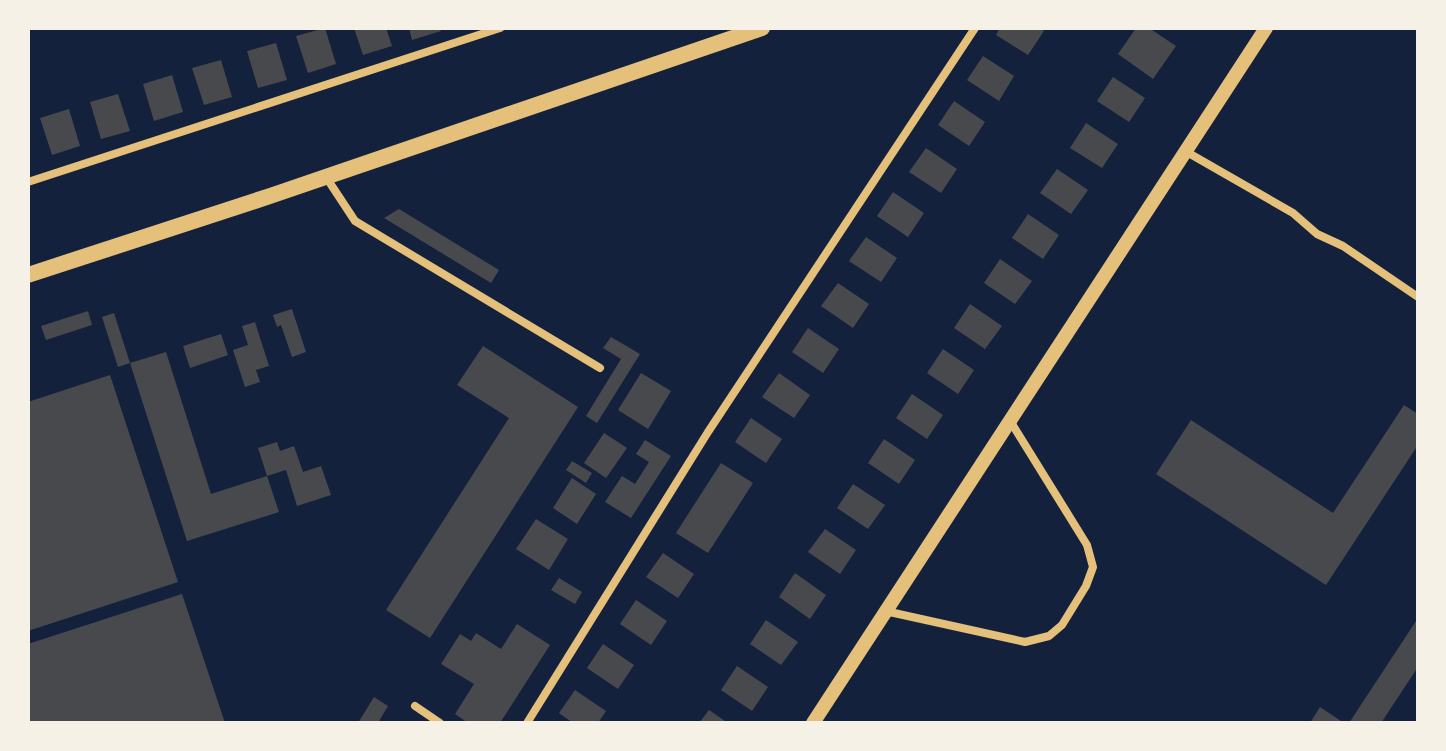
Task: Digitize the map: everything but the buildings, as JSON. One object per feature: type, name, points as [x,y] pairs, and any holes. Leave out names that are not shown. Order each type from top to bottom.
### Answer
[{"type":"main road","points":[[28,275],[762,28]]},
{"type":"street","points":[[464,28],[467,39]]},
{"type":"street","points":[[28,182],[500,28]]},
{"type":"street","points":[[527,723],[708,432],[975,28]]},
{"type":"street","points":[[813,723],[1266,28]]},
{"type":"street","points":[[1185,151],[1293,213],[1317,234],[1343,246],[1418,297]]},
{"type":"street","points":[[326,176],[355,221],[600,368]]},
{"type":"street","points":[[885,610],[1025,642],[1049,636],[1062,625],[1086,586],[1093,567],[1087,545],[1009,419]]},
{"type":"street","points":[[415,706],[440,723]]}]
